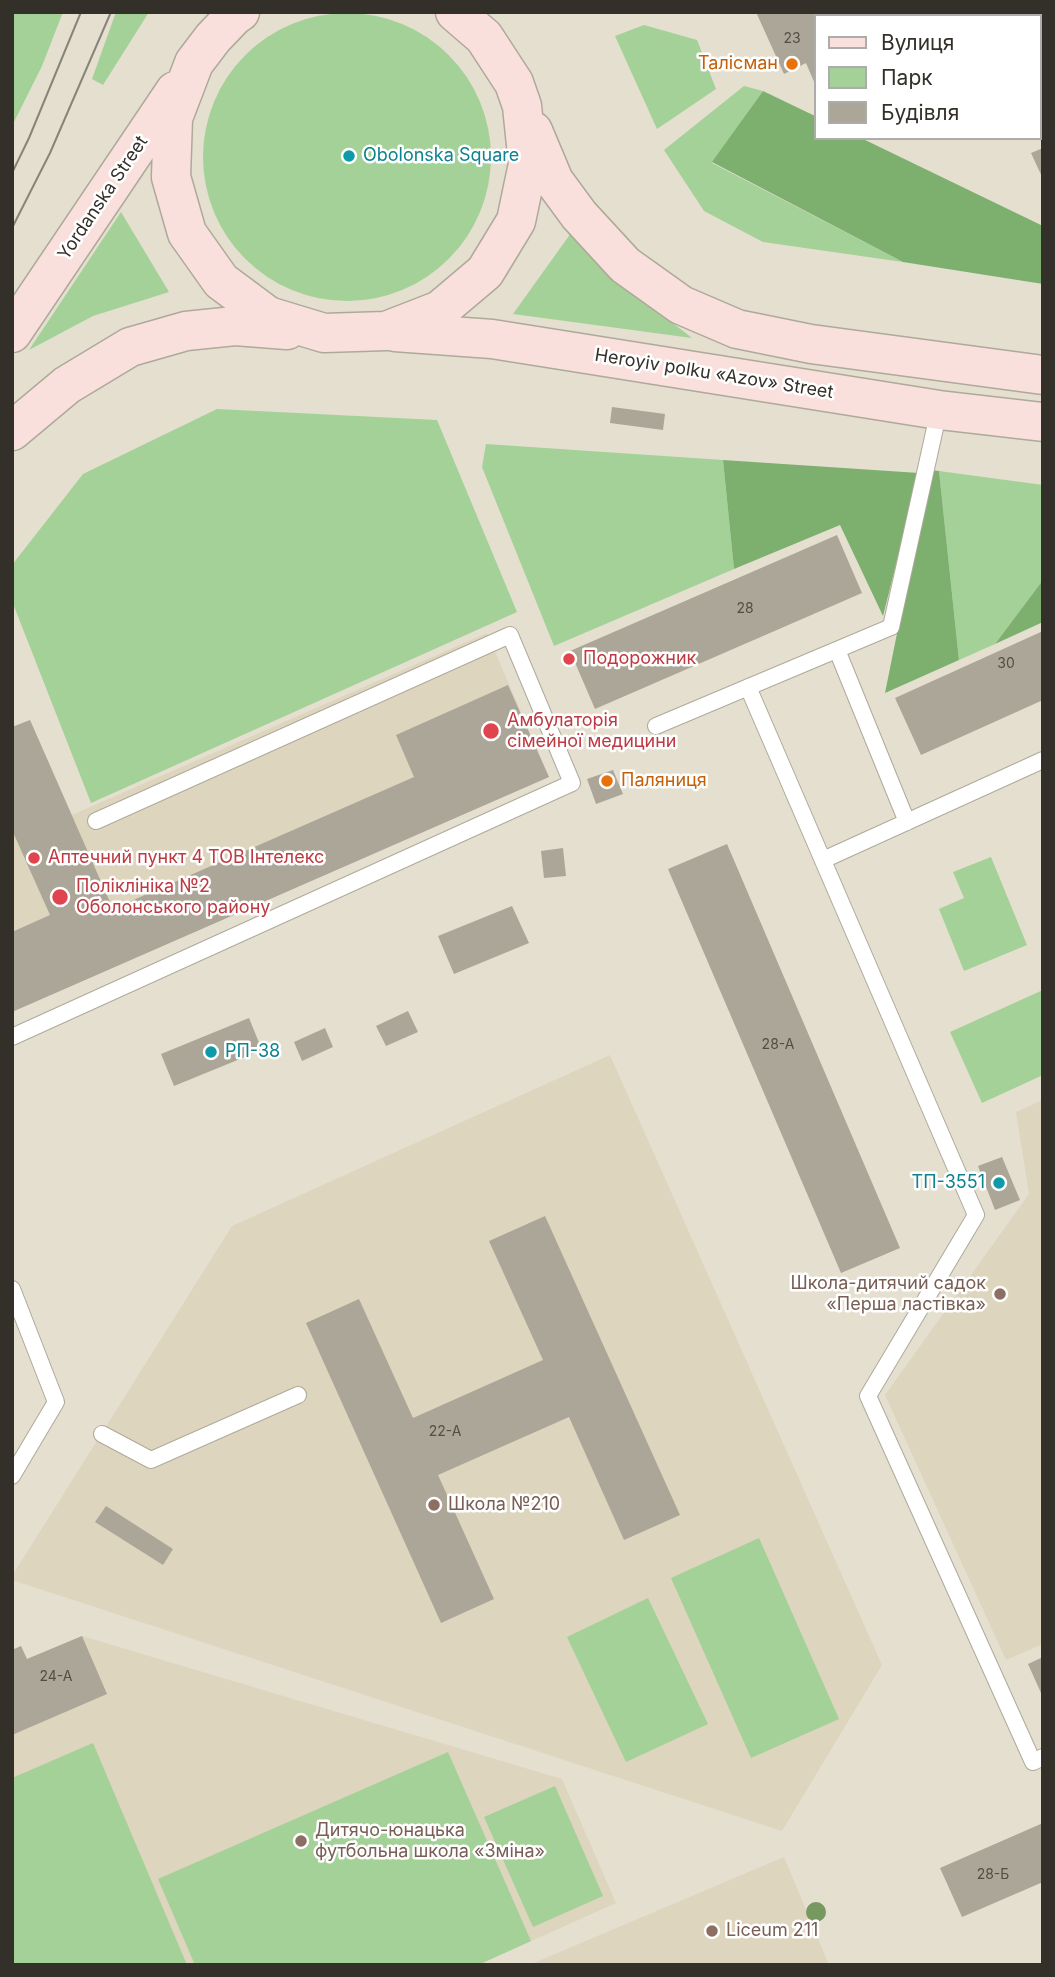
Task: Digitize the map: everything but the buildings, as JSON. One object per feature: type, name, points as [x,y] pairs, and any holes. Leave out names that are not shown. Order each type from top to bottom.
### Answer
[{"type":"main road","points":[[12,431],[67,385],[130,347],[186,331],[235,326],[324,333],[386,331],[440,310],[485,272],[516,222],[528,164],[518,94],[484,37],[455,12]]},
{"type":"main road","points":[[491,12],[518,94],[554,181],[579,215],[625,265],[681,305],[737,329],[811,344],[1043,375]]},
{"type":"main road","points":[[237,13],[212,38],[194,63],[173,118],[170,177],[187,233],[221,281],[268,316],[324,333]]},
{"type":"main road","name":"Yordanska Street","points":[[12,333],[194,63]]},
{"type":"main road","name":"Heroyiv polku «Azov» Street","points":[[386,331],[492,339],[939,410],[1043,422]]},
{"type":"lane","points":[[656,726],[891,627],[939,410]]},
{"type":"lane","points":[[12,1037],[572,783],[510,635],[96,821]]},
{"type":"lane","points":[[837,650],[907,822]]},
{"type":"lane","points":[[748,687],[976,1215],[868,1396],[1033,1762],[1043,1757]]},
{"type":"lane","points":[[823,860],[1043,760]]},
{"type":"lane","points":[[12,1289],[56,1402],[12,1476]]},
{"type":"lane","points":[[102,1434],[151,1460],[298,1395]]},
{"type":"shaded area","points":[[487,633],[549,777],[12,1012],[12,727],[30,720],[72,815]]},
{"type":"shaded area","name":"Школа №210","points":[[610,1055],[882,1665],[782,1831],[12,1580],[12,1576],[232,1226]]},
{"type":"shaded area","name":"Школа-дитячий садок «Перша ластівка»","points":[[1043,1100],[1043,1644],[1006,1660],[885,1395],[1029,1194],[1016,1112]]},
{"type":"shaded area","name":"Дитячо-юнацька футбольна школа «Зміна»","points":[[82,1636],[562,1779],[616,1903],[478,1965],[12,1965],[12,1650],[21,1646],[27,1659]]},
{"type":"shaded area","name":"Liceum 211","points":[[784,1857],[829,1965],[529,1965]]},
{"type":"green space","points":[[12,12],[63,12],[42,66],[12,126]]},
{"type":"green space","points":[[116,12],[149,12],[103,85],[92,79]]},
{"type":"green space","points":[[333,13],[361,13],[389,19],[415,30],[439,45],[459,65],[474,89],[485,115],[491,157],[485,199],[474,225],[459,249],[439,269],[415,284],[389,295],[361,301],[333,301],[305,295],[279,284],[255,269],[235,249],[220,225],[209,199],[203,171],[203,143],[209,115],[220,89],[235,65],[255,45],[279,30],[305,19]]},
{"type":"green space","points":[[644,25],[697,40],[716,89],[657,129],[615,36]]},
{"type":"green space","points":[[744,86],[763,91],[712,163],[903,262],[763,242],[704,211],[664,150]]},
{"type":"green space","points":[[763,91],[814,116],[814,140],[865,140],[1043,226],[1043,284],[903,262],[712,162]]},
{"type":"green space","points":[[121,212],[169,292],[93,316],[29,350]]},
{"type":"green space","points":[[571,233],[621,283],[692,338],[513,314]]},
{"type":"green space","points":[[217,409],[437,420],[517,612],[91,803],[12,601],[12,565],[83,474]]},
{"type":"green space","points":[[486,444],[723,460],[734,569],[554,646],[482,467]]},
{"type":"green space","points":[[723,460],[919,473],[883,616],[840,525],[734,569]]},
{"type":"green space","points":[[930,470],[939,471],[959,660],[885,693]]},
{"type":"green space","points":[[939,471],[1043,485],[1043,580],[995,644],[959,660]]},
{"type":"green space","points":[[1043,580],[1043,622],[995,644]]},
{"type":"green space","points":[[991,857],[1027,945],[964,971],[939,909],[964,898],[953,872]]},
{"type":"green space","points":[[1043,990],[1043,1075],[982,1103],[950,1032]]},
{"type":"green space","points":[[759,1538],[839,1719],[751,1758],[671,1578]]},
{"type":"green space","points":[[648,1598],[708,1724],[626,1762],[567,1637]]},
{"type":"green space","points":[[93,1743],[187,1965],[12,1965],[12,1778]]},
{"type":"green space","points":[[448,1752],[531,1941],[478,1965],[195,1965],[158,1879]]},
{"type":"green space","points":[[555,1786],[603,1896],[533,1927],[484,1817]]},
{"type":"tram line","points":[[12,173],[81,12]]},
{"type":"tram line","points":[[12,228],[50,153],[111,12]]},
{"type":"place","name":"Талісман","points":[[792,64]]},
{"type":"place","name":"Obolonska Square","points":[[349,156]]},
{"type":"place","name":"Подорожник","points":[[569,659]]},
{"type":"place","name":"Амбулаторія сімейної медицини","points":[[491,731]]},
{"type":"place","name":"Паляниця","points":[[607,781]]},
{"type":"place","name":"Аптечний пункт 4 ТОВ Інтелекс","points":[[34,858]]},
{"type":"place","name":"Поліклініка №2 Оболонського району","points":[[60,897]]},
{"type":"place","name":"РП-38","points":[[211,1052]]},
{"type":"place","name":"ТП-3551","points":[[999,1183]]},
{"type":"place","name":"Школа-дитячий садок «Перша ластівка»","points":[[1000,1294]]},
{"type":"place","name":"Школа №210","points":[[434,1505]]},
{"type":"place","name":"Дитячо-юнацька футбольна школа «Зміна»","points":[[301,1841]]},
{"type":"place","name":"Liceum 211","points":[[712,1931]]}]
